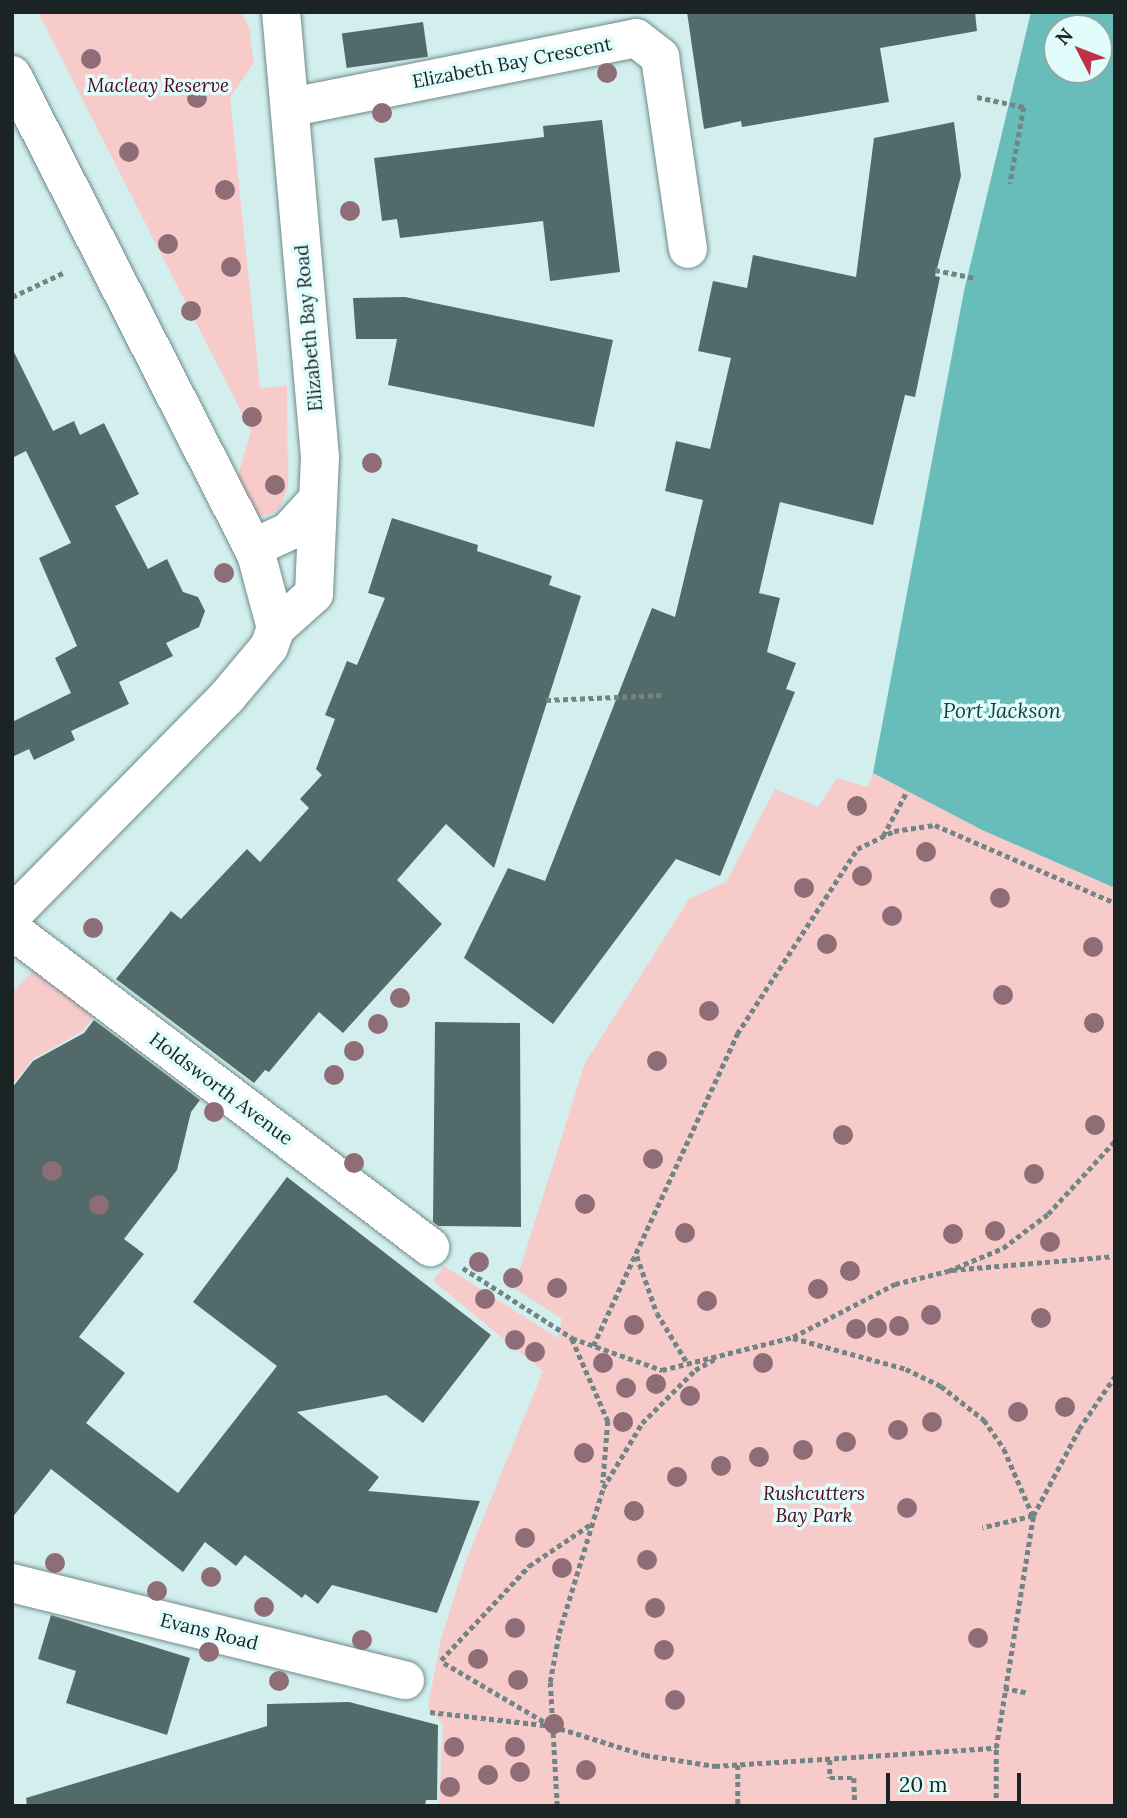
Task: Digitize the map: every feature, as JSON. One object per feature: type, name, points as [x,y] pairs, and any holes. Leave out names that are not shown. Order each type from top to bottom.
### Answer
[{"type":"street","name":"Elizabeth Bay Road","points":[[12,915],[227,697],[269,647],[276,628],[314,594],[320,457],[292,107],[281,12]]},
{"type":"street","name":"Elizabeth Bay Crescent","points":[[292,107],[636,38],[660,57],[688,248]]},
{"type":"street","points":[[12,75],[253,548],[276,628]]},
{"type":"street","points":[[253,548],[289,531],[318,499]]},
{"type":"street","name":"Holdsworth Avenue","points":[[12,930],[430,1247]]},
{"type":"street","name":"Evans Road","points":[[12,1583],[405,1680]]},
{"type":"path","points":[[977,97],[1024,107],[1010,184]]},
{"type":"path","points":[[935,270],[975,278]]},
{"type":"path","points":[[12,297],[66,271]]},
{"type":"path","points":[[546,700],[663,695]]},
{"type":"path","points":[[883,837],[907,791]]},
{"type":"path","points":[[593,1346],[737,1034],[858,849],[883,837],[935,825],[1115,903]]},
{"type":"path","points":[[430,1247],[572,1338],[662,1370],[793,1338],[895,1284],[948,1270],[1003,1248],[1048,1214],[1115,1141]]},
{"type":"path","points":[[636,1255],[657,1313],[688,1364]]},
{"type":"path","points":[[948,1270],[1115,1256]]},
{"type":"path","points":[[572,1338],[608,1422],[603,1488]]},
{"type":"path","points":[[793,1338],[880,1358],[961,1400],[1004,1449],[1033,1516]]},
{"type":"path","points":[[557,1806],[550,1682],[559,1633],[603,1488],[642,1423],[672,1390],[695,1370],[727,1352]]},
{"type":"path","points":[[996,1806],[996,1748],[1033,1516],[1079,1429],[1115,1376]]},
{"type":"path","points":[[982,1528],[1033,1516]]},
{"type":"path","points":[[590,1524],[529,1566],[440,1661],[405,1680],[431,1714],[552,1726],[677,1762],[737,1765],[996,1748]]},
{"type":"path","points":[[440,1661],[552,1726]]},
{"type":"path","points":[[1004,1688],[1029,1693]]},
{"type":"path","points":[[830,1760],[830,1778],[854,1778],[855,1806]]},
{"type":"path","points":[[737,1765],[738,1806]]},
{"type":"green space","name":"Macleay Reserve","points":[[38,12],[241,12],[249,28],[254,63],[230,97],[260,388],[287,386],[288,487],[280,507],[271,514],[259,516],[249,508],[237,479],[251,431]]},
{"type":"green space","name":"Rushcutters Bay Park","points":[[873,773],[982,830],[1115,888],[1115,1806],[439,1806],[443,1725],[428,1706],[441,1639],[465,1563],[543,1371],[433,1281],[444,1266],[558,1338],[562,1319],[514,1288],[585,1063],[689,899],[726,882],[775,789],[818,807],[837,778],[868,787]]},
{"type":"green space","points":[[36,968],[97,1014],[83,1031],[33,1059],[13,1084],[156,1197],[124,1237],[12,1148],[12,993]]},
{"type":"water","name":"Port Jackson","points":[[1031,12],[1115,12],[1115,888],[982,830],[873,773],[964,291]]},
{"type":"building","points":[[687,12],[975,12],[977,31],[880,48],[889,102],[742,127],[741,121],[704,129]]},
{"type":"building","points":[[423,22],[428,57],[347,68],[342,33]]},
{"type":"building","points":[[602,120],[620,272],[550,281],[543,221],[400,238],[397,219],[382,221],[374,158],[544,137],[543,126]]},
{"type":"building","points":[[954,122],[961,176],[935,276],[940,277],[915,397],[905,395],[873,525],[780,502],[759,593],[780,598],[767,652],[796,663],[786,689],[795,692],[720,876],[676,859],[553,1024],[464,958],[508,868],[545,881],[652,608],[675,617],[703,500],[665,491],[676,441],[710,449],[731,358],[698,351],[713,281],[747,288],[753,255],[856,277],[874,138]]},
{"type":"building","points":[[405,297],[613,340],[594,427],[388,385],[397,339],[356,339],[353,298]]},
{"type":"building","points":[[12,348],[53,431],[74,421],[80,435],[104,423],[139,494],[115,506],[148,569],[167,559],[183,592],[198,597],[205,611],[199,627],[166,643],[173,656],[119,682],[129,704],[71,731],[75,740],[34,760],[29,749],[12,757],[12,722],[71,693],[55,658],[77,646],[39,558],[71,543],[26,451],[12,458]]},
{"type":"building","points":[[392,518],[478,545],[477,551],[552,576],[549,585],[581,596],[494,868],[446,824],[397,880],[442,924],[343,1033],[319,1012],[269,1072],[265,1070],[254,1083],[116,979],[171,911],[181,919],[247,849],[260,862],[309,808],[300,799],[322,775],[316,769],[335,719],[325,715],[347,661],[357,665],[385,598],[368,593]]},
{"type":"building","points":[[94,1020],[200,1100],[191,1112],[177,1170],[124,1239],[144,1254],[79,1337],[125,1373],[86,1423],[178,1493],[277,1366],[193,1302],[287,1177],[491,1335],[423,1423],[386,1395],[297,1412],[379,1477],[368,1491],[480,1501],[437,1613],[332,1585],[318,1604],[305,1594],[302,1598],[245,1555],[236,1566],[205,1542],[183,1572],[51,1469],[12,1518],[12,1088],[33,1061],[84,1033]]},
{"type":"building","points":[[435,1022],[520,1023],[521,1227],[438,1226],[433,1222]]},
{"type":"building","points":[[51,1615],[190,1658],[167,1735],[66,1703],[76,1671],[38,1659]]},
{"type":"building","points":[[349,1702],[438,1725],[437,1800],[426,1800],[425,1806],[27,1806],[26,1798],[267,1726],[267,1704]]}]
